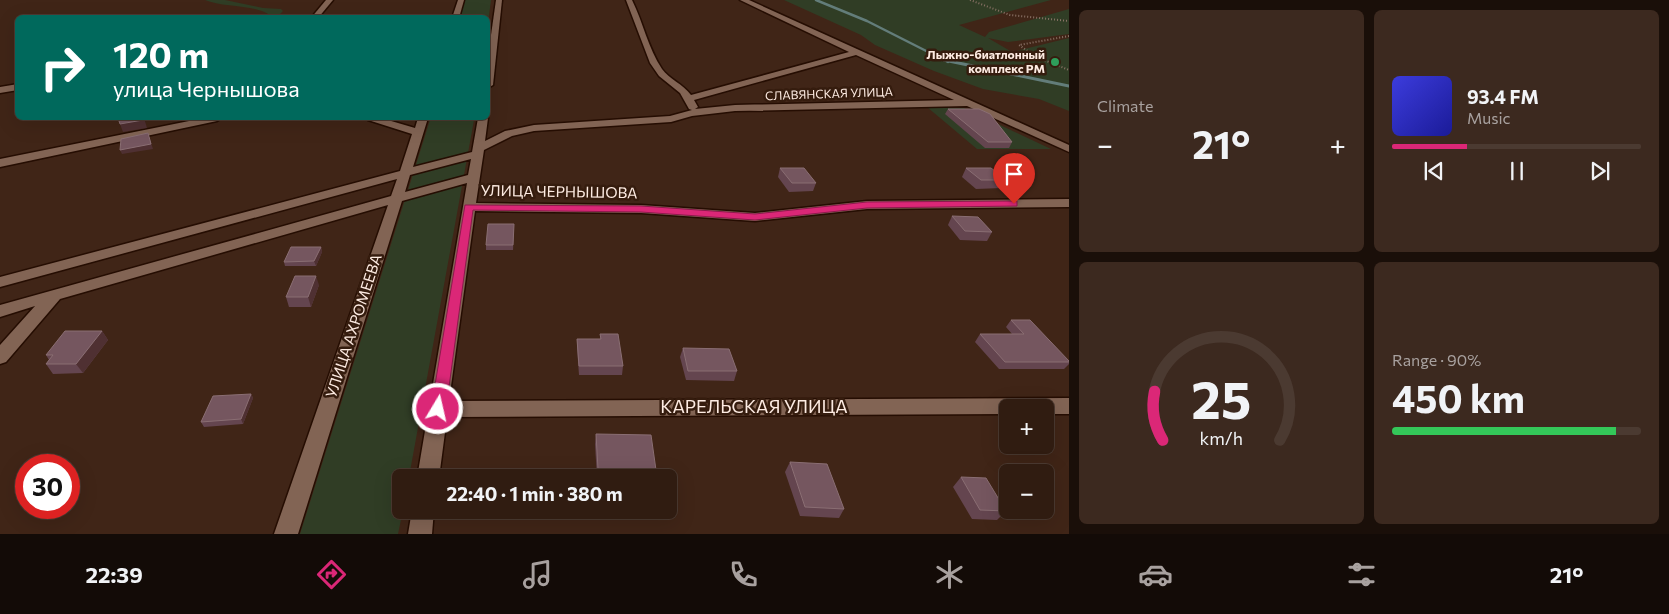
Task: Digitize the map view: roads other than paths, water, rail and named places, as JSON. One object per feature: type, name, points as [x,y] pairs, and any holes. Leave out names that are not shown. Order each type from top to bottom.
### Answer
[{"type":"street","points":[[317,15],[330,0]]},
{"type":"street","points":[[456,15],[461,0]]},
{"type":"street","points":[[490,70],[499,0]]},
{"type":"street","points":[[629,0],[636,14],[643,43],[660,73],[677,85],[690,98],[693,107],[691,113]]},
{"type":"street","points":[[743,0],[1069,149]]},
{"type":"street","points":[[690,98],[858,52]]},
{"type":"street","points":[[0,90],[15,88]]},
{"type":"street","name":"СЛАВЯНСКАЯ УЛИЦА","points":[[0,282],[404,173],[478,151],[509,133],[534,128],[671,118],[691,113],[735,108],[967,103]]},
{"type":"street","points":[[0,163],[206,120]]},
{"type":"street","points":[[386,120],[420,125]]},
{"type":"street","points":[[429,469],[483,120]]},
{"type":"street","name":"УЛИЦА АХРОМЕЕВА","points":[[286,534],[420,125]]},
{"type":"street","points":[[0,311],[473,177]]},
{"type":"street","name":"УЛИЦА ЧЕРНЫШОВА","points":[[468,207],[641,209],[755,217],[867,205],[1069,203]]},
{"type":"street","points":[[0,356],[54,296]]},
{"type":"street","name":"КАРЕЛЬСКАЯ УЛИЦА","points":[[438,409],[1069,406]]},
{"type":"street","points":[[420,534],[422,519]]},
{"type":"waterway","points":[[816,0],[867,21],[944,60]]},
{"type":"waterway","points":[[944,60],[1069,86]]},
{"type":"waterway","points":[[944,60],[948,62]]},
{"type":"place","name":"Лыжно-биатлонный комплекс РМ","points":[[1055,62]]}]
